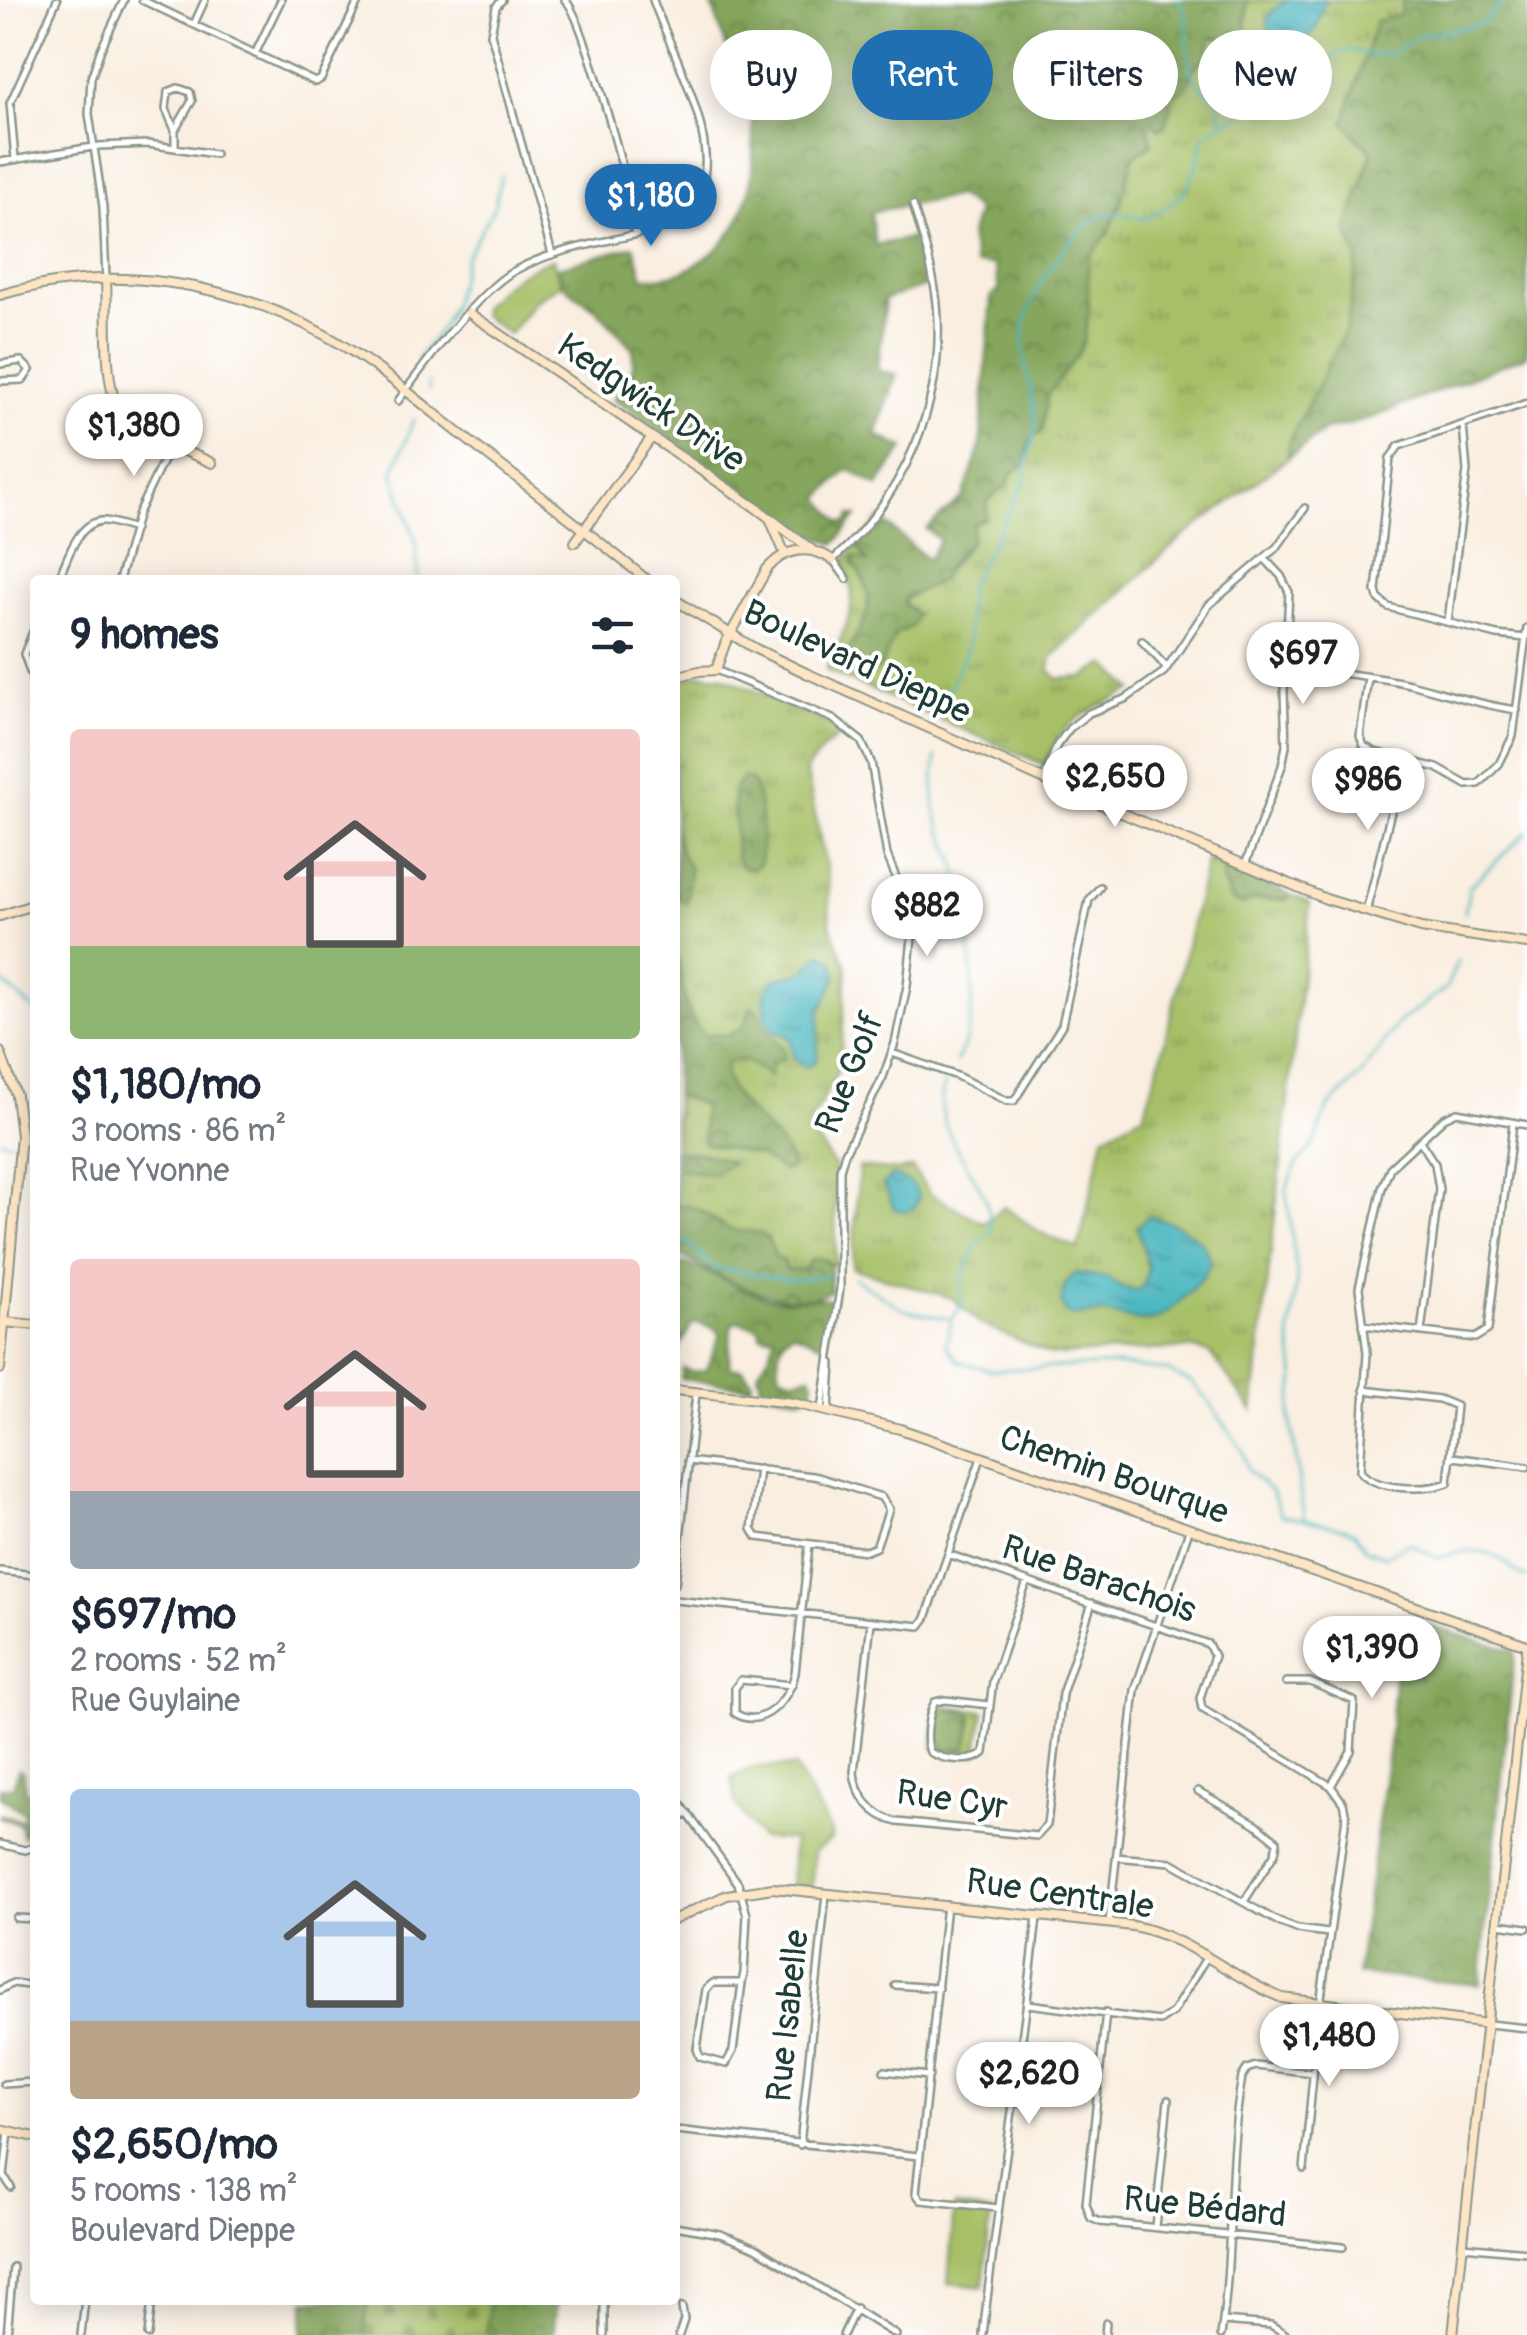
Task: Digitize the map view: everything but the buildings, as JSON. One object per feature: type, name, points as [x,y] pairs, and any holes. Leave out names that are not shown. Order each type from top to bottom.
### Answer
[{"type":"street","points":[[14,160],[10,102],[57,0]]},
{"type":"street","points":[[124,0],[91,78],[90,114],[103,207],[114,401],[126,419],[212,462]]},
{"type":"street","points":[[142,0],[314,82],[321,80],[359,0]]},
{"type":"street","points":[[194,24],[205,0]]},
{"type":"street","points":[[256,54],[282,0]]},
{"type":"street","points":[[502,0],[496,7],[491,34],[552,254]]},
{"type":"street","points":[[565,0],[572,6],[585,40],[615,140],[635,234]]},
{"type":"street","points":[[398,401],[493,285],[515,270],[552,254],[668,226],[686,213],[702,193],[705,137],[652,0]]},
{"type":"street","points":[[175,130],[192,101],[190,92],[178,88],[168,92],[165,101],[175,130],[175,148]]},
{"type":"street","points":[[0,162],[93,147],[148,144],[215,154]]},
{"type":"street","points":[[847,578],[834,560],[890,496],[917,442],[930,398],[938,345],[936,303],[913,205]]},
{"type":"street","points":[[0,295],[68,281],[172,282],[243,299],[326,335],[405,391],[641,575]]},
{"type":"street","name":"Kedgwick Drive","points":[[469,313],[812,550],[834,560]]},
{"type":"street","points":[[0,364],[22,361],[30,370],[23,380],[0,380]]},
{"type":"street","points":[[1526,638],[1496,635],[1388,607],[1376,591],[1394,450],[1527,403]]},
{"type":"street","points":[[1448,621],[1467,470],[1463,424]]},
{"type":"street","points":[[575,542],[652,437]]},
{"type":"street","points":[[120,575],[134,528],[171,443]]},
{"type":"street","points":[[1044,778],[1057,745],[1070,728],[1088,714],[1127,698],[1167,668],[1208,605],[1280,544],[1305,508]]},
{"type":"street","points":[[573,520],[592,518]]},
{"type":"street","points":[[592,518],[596,539]]},
{"type":"street","points":[[769,518],[785,554]]},
{"type":"street","points":[[60,575],[80,534],[88,527],[100,521],[134,528]]},
{"type":"street","points":[[680,675],[716,670],[730,635],[768,569],[785,554],[812,550]]},
{"type":"street","points":[[1245,865],[1286,746],[1289,592],[1281,576],[1264,558]]},
{"type":"street","name":"Boulevard Dieppe","points":[[680,603],[730,635],[806,673],[1366,914],[1420,928],[1527,944]]},
{"type":"street","points":[[1368,677],[1362,742],[1369,750],[1438,768],[1467,785],[1480,784],[1508,750],[1527,628]]},
{"type":"street","points":[[30,639],[24,654],[30,671]]},
{"type":"street","points":[[1142,641],[1167,668]]},
{"type":"street","points":[[1285,668],[1407,684],[1472,704],[1516,710]]},
{"type":"street","name":"Rue Golf","points":[[716,670],[838,722],[856,735],[868,751],[886,851],[906,899],[912,931],[905,1000],[892,1053],[840,1170],[840,1289],[825,1410]]},
{"type":"street","points":[[1366,914],[1404,760]]},
{"type":"street","points":[[892,1053],[1014,1101],[1062,1025],[1089,900],[1100,887]]},
{"type":"street","points":[[0,916],[30,906]]},
{"type":"street","points":[[0,1052],[14,1086],[21,1127],[0,1369]]},
{"type":"street","points":[[1364,1390],[1451,1401],[1456,1406],[1448,1483],[1437,1487],[1368,1480],[1360,1471],[1364,1390],[1367,1352],[1359,1288],[1390,1168],[1444,1118],[1457,1112],[1527,1125]]},
{"type":"street","points":[[1364,1325],[1474,1338],[1488,1330],[1514,1122]]},
{"type":"street","points":[[1420,1140],[1435,1164],[1439,1189],[1422,1332]]},
{"type":"street","points":[[0,1249],[12,1249]]},
{"type":"street","points":[[5,1322],[30,1324]]},
{"type":"street","name":"Chemin Bourque","points":[[680,1390],[758,1398],[900,1428],[1527,1648]]},
{"type":"street","points":[[680,1537],[696,1392]]},
{"type":"street","points":[[1453,1457],[1527,1468]]},
{"type":"street","points":[[680,1601],[911,1626],[923,1624],[981,1458]]},
{"type":"street","points":[[688,1461],[759,1469],[824,1478],[881,1496],[888,1504],[873,1550],[762,1540],[754,1534],[759,1469]]},
{"type":"street","points":[[1109,1923],[1134,1690],[1189,1530]]},
{"type":"street","points":[[792,1686],[741,1680],[735,1688],[734,1711],[743,1718],[760,1717],[785,1699],[792,1686],[809,1545]]},
{"type":"street","name":"Rue Barachois","points":[[948,1554],[1206,1642],[1214,1656],[1199,1701],[1203,1711],[1332,1786]]},
{"type":"street","points":[[0,1571],[30,1574]]},
{"type":"street","points":[[990,1705],[935,1702],[927,1744],[930,1752],[971,1760],[981,1757],[985,1750],[996,1669],[1027,1581]]},
{"type":"street","name":"Rue Cyr","points":[[871,1622],[854,1772],[857,1786],[871,1809],[897,1822],[1036,1836],[1047,1826],[1063,1688],[1092,1603]]},
{"type":"street","points":[[1453,2335],[1527,1648]]},
{"type":"street","points":[[1286,1682],[1310,1682],[1354,1700],[1351,1751],[1332,1786],[1346,1817],[1320,2005],[1304,2170]]},
{"type":"street","points":[[1198,1791],[1256,1824],[1277,1841],[1275,1852],[1245,1900]]},
{"type":"street","points":[[680,1803],[730,1870],[741,1892],[748,1924],[742,1983],[733,2052],[726,2064],[700,2058],[697,2049],[706,1989],[713,1984],[742,1983]]},
{"type":"street","points":[[680,1819],[688,1813]]},
{"type":"street","points":[[0,1844],[30,1848]]},
{"type":"street","points":[[1116,1857],[1172,1862],[1280,1922],[1329,1933]]},
{"type":"street","name":"Rue Centrale","points":[[680,1916],[716,1899],[773,1888],[1148,1928],[1282,1998],[1488,2024]]},
{"type":"street","name":"Rue Isabelle","points":[[800,2144],[826,1892]]},
{"type":"street","points":[[946,1906],[916,2194],[919,2199],[998,2208]]},
{"type":"street","points":[[983,2335],[1037,1916]]},
{"type":"street","points":[[16,1918],[30,1919]]},
{"type":"street","points":[[1498,1924],[1527,1928]]},
{"type":"street","points":[[1028,2004],[1160,2020],[1173,2012],[1206,1958]]},
{"type":"street","points":[[0,1990],[13,1983],[30,1985]]},
{"type":"street","points":[[895,1985],[938,1988]]},
{"type":"street","name":"Rue Bédard","points":[[1106,2012],[1087,2213],[1100,2222],[1343,2246]]},
{"type":"street","points":[[1488,2024],[1527,2028]]},
{"type":"street","points":[[1221,2335],[1232,2235],[1231,2176],[1244,2072],[1256,2066],[1313,2073]]},
{"type":"street","points":[[884,2071],[929,2076]]},
{"type":"street","points":[[4,2084],[30,2082]]},
{"type":"street","points":[[1155,2226],[1168,2100]]},
{"type":"street","points":[[11,2187],[4,2176],[4,2130],[30,2136]]},
{"type":"street","points":[[680,2131],[919,2156]]},
{"type":"street","points":[[680,2227],[740,2241],[896,2335]]},
{"type":"street","points":[[1463,2246],[1527,2252]]},
{"type":"street","points":[[7,2335],[13,2268]]},
{"type":"street","points":[[81,2335],[84,2305]]},
{"type":"street","points":[[148,2335],[151,2305]]},
{"type":"street","points":[[604,2305],[604,2335]]},
{"type":"street","points":[[679,2335],[684,2320],[682,2307]]},
{"type":"street","points":[[842,2335],[856,2308]]},
{"type":"street","points":[[1224,2321],[1271,2325],[1287,2335]]},
{"type":"street","points":[[1105,2335],[1106,2324]]},
{"type":"green space","points":[[710,0],[1248,0],[1246,30],[1198,30],[1198,64],[1178,93],[1178,30],[1013,30],[1013,120],[1166,120],[1159,129],[1152,122],[1148,124],[1152,144],[1133,157],[1120,206],[1108,233],[1088,259],[1084,340],[1047,396],[1042,432],[1030,440],[1024,465],[988,500],[986,518],[973,524],[972,539],[950,563],[941,580],[905,599],[904,604],[916,614],[913,625],[895,635],[881,667],[872,674],[855,669],[845,657],[868,607],[866,587],[853,557],[867,561],[858,546],[880,518],[928,560],[940,540],[926,529],[963,497],[980,448],[991,296],[999,291],[995,265],[975,264],[970,235],[977,210],[958,196],[871,212],[875,245],[911,238],[927,286],[885,299],[878,371],[897,374],[876,435],[904,448],[878,486],[848,469],[820,498],[841,523],[849,521],[851,515],[857,516],[835,544],[805,532],[613,399],[633,368],[633,349],[597,310],[564,286],[558,267],[634,246],[643,277],[661,277],[692,267],[726,239],[740,218],[752,168],[752,120],[832,120],[832,30],[721,30]]},
{"type":"green space","points":[[1248,0],[1403,0],[1372,152],[1347,229],[1358,258],[1346,330],[1289,441],[1288,458],[1179,540],[1052,657],[1049,670],[1058,679],[1084,677],[1106,664],[1133,690],[1070,725],[1045,765],[826,670],[849,617],[852,591],[843,562],[860,541],[862,554],[869,560],[855,556],[852,560],[867,592],[867,610],[847,652],[881,667],[895,635],[912,624],[913,610],[904,604],[905,598],[927,586],[958,557],[966,547],[973,524],[986,518],[988,500],[1008,484],[1011,473],[1024,465],[1030,440],[1042,432],[1047,396],[1083,344],[1088,319],[1089,256],[1108,233],[1120,206],[1133,157],[1152,144],[1148,124],[1152,122],[1158,128],[1164,127],[1166,120],[1178,120],[1178,93],[1189,82],[1195,66],[1198,64],[1198,120],[1332,120],[1332,30],[1243,30]]},
{"type":"green space","points":[[1403,0],[1527,0],[1527,355],[1364,421],[1325,430],[1288,458],[1289,441],[1346,330],[1358,259],[1347,230],[1372,153],[1344,122],[1376,21],[1400,15]]},
{"type":"green space","points":[[553,259],[561,284],[536,300],[509,334],[482,315],[481,309],[505,285]]},
{"type":"green space","points":[[701,674],[722,676],[846,731],[821,751],[806,770],[828,876],[830,925],[847,967],[840,1067],[808,1127],[835,1167],[836,1267],[824,1259],[812,1259],[802,1270],[786,1270],[784,1261],[776,1259],[762,1235],[735,1230],[680,1205],[680,680]]},
{"type":"green space","points":[[744,777],[752,781],[756,790],[762,822],[760,864],[752,869],[742,867],[736,857],[733,791]]},
{"type":"green space","points":[[680,850],[690,869],[687,903],[680,900]]},
{"type":"green space","points":[[1207,858],[1225,866],[1222,880],[1230,899],[1285,900],[1289,898],[1287,893],[1310,903],[1253,1411],[1210,1353],[1190,1348],[1051,1355],[979,1323],[952,1298],[852,1268],[859,1167],[900,1171],[912,1168],[930,1194],[984,1223],[1004,1207],[1041,1233],[1078,1249],[1104,1136],[1144,1114],[1161,1058]]},
{"type":"green space","points":[[1225,866],[1287,893],[1289,899],[1256,899],[1242,905],[1233,902],[1222,880]]},
{"type":"green space","points":[[680,967],[687,1008],[706,1036],[727,1036],[743,1027],[751,1007],[784,1049],[784,1059],[771,1064],[770,1078],[750,1063],[738,1060],[726,1063],[726,1078],[741,1103],[786,1152],[792,1166],[781,1170],[758,1155],[703,1143],[703,1105],[680,1097]]},
{"type":"green space","points":[[680,1151],[732,1162],[714,1174],[680,1170]]},
{"type":"green space","points":[[680,1204],[699,1210],[734,1230],[761,1234],[776,1259],[784,1260],[786,1270],[802,1270],[812,1259],[824,1259],[830,1266],[831,1291],[793,1299],[774,1296],[735,1283],[681,1256]]},
{"type":"green space","points":[[680,1263],[768,1298],[832,1300],[824,1345],[793,1332],[779,1350],[780,1374],[794,1379],[811,1375],[812,1392],[801,1398],[762,1391],[758,1372],[775,1336],[761,1335],[758,1327],[736,1321],[731,1326],[729,1367],[743,1369],[752,1381],[751,1387],[681,1379],[683,1368],[693,1372],[706,1370],[720,1334],[714,1328],[693,1322],[680,1347]]},
{"type":"green space","points":[[1399,1617],[1515,1651],[1480,1985],[1357,1974],[1389,1745]]},
{"type":"green space","points":[[940,1705],[984,1711],[977,1754],[934,1749],[935,1711]],"holes":[[[965,1710],[973,1719],[967,1748],[940,1748],[935,1743],[937,1719],[942,1711]]]},
{"type":"green space","points":[[944,1710],[972,1713],[967,1748],[948,1750],[936,1745],[937,1719]]},
{"type":"green space","points":[[753,1767],[795,1767],[830,1830],[832,1839],[814,1851],[812,1886],[791,1885],[793,1840],[760,1838],[735,1804],[732,1778]]},
{"type":"green space","points":[[19,1769],[24,1773],[25,1792],[30,1793],[23,1838],[20,1824],[0,1817],[22,1821],[25,1817],[0,1796],[0,1788],[13,1787]]},
{"type":"green space","points":[[954,2207],[991,2212],[983,2287],[948,2283]]},
{"type":"green space","points":[[305,2305],[368,2305],[365,2335],[302,2335]]},
{"type":"green space","points":[[368,2305],[489,2305],[486,2335],[365,2335]]},
{"type":"green space","points":[[489,2305],[556,2305],[553,2335],[486,2335]]},
{"type":"water","points":[[1287,0],[1325,0],[1314,30],[1268,30],[1267,20]]},
{"type":"water","points":[[823,954],[833,960],[837,976],[820,1012],[817,1059],[804,1066],[793,1057],[790,1037],[771,1026],[765,1013],[765,997],[775,980],[806,970]]},
{"type":"water","points":[[890,1176],[915,1188],[919,1197],[915,1207],[905,1212],[894,1209],[884,1184]]},
{"type":"water","points":[[1150,1216],[1180,1227],[1203,1245],[1210,1264],[1192,1289],[1165,1314],[1149,1321],[1103,1313],[1066,1313],[1061,1302],[1068,1280],[1076,1273],[1108,1278],[1136,1291],[1143,1286],[1148,1267],[1137,1226]]},
{"type":"waterway","points":[[1179,0],[1188,27],[1189,65],[1202,88],[1217,99],[1223,121]]},
{"type":"waterway","points":[[942,706],[968,646],[968,587],[1025,482],[1035,418],[1024,356],[1024,331],[1033,300],[1066,247],[1092,221],[1105,215],[1120,213],[1143,219],[1169,205],[1192,178],[1203,137],[1223,122],[1295,94],[1316,63],[1348,50],[1393,54],[1418,36],[1480,24],[1506,0]]},
{"type":"waterway","points":[[418,363],[452,306],[466,257],[494,207],[501,176]]},
{"type":"waterway","points":[[428,383],[429,391]]},
{"type":"waterway","points":[[414,419],[393,473],[416,541],[418,575]]},
{"type":"waterway","points":[[936,757],[936,811],[960,884],[972,965],[970,1019],[956,1062]]},
{"type":"waterway","points":[[1465,912],[1469,887],[1527,832]]},
{"type":"waterway","points":[[1304,1519],[1290,1415],[1295,1378],[1290,1334],[1297,1276],[1286,1190],[1297,1164],[1313,1146],[1329,1106],[1361,1075],[1397,1024],[1446,988],[1458,960]]},
{"type":"waterway","points":[[0,980],[30,1007]]},
{"type":"waterway","points":[[945,1083],[941,1103],[944,1121],[983,1193],[991,1232],[977,1242],[962,1280],[961,1306],[952,1319],[946,1345],[958,1361],[990,1370],[1116,1365],[1168,1371],[1192,1383],[1209,1402],[1243,1451],[1248,1471],[1272,1492],[1281,1515],[1344,1528],[1355,1533],[1366,1549],[1386,1556],[1409,1543],[1437,1558],[1482,1551],[1527,1577]]},
{"type":"waterway","points":[[0,1140],[10,1142]]},
{"type":"waterway","points":[[680,1236],[714,1268],[794,1280],[831,1275]]},
{"type":"waterway","points":[[854,1278],[904,1310],[950,1319]]}]
